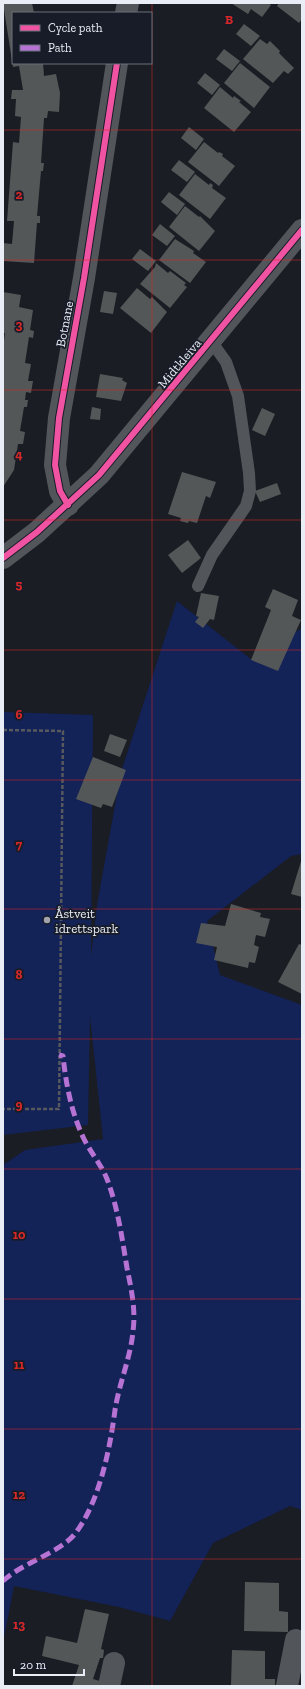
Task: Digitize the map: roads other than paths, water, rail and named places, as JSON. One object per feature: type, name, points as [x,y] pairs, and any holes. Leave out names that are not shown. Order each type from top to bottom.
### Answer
[{"type":"street","name":"Botnane","points":[[68,505],[60,491],[55,465],[59,418],[84,278],[117,64]]},
{"type":"street","name":"Midtkleiva","points":[[68,505],[99,475],[302,230]]},
{"type":"street","points":[[3,558],[37,532],[68,505]]},
{"type":"street","points":[[287,1686],[296,1640]]},
{"type":"street","points":[[109,1686],[114,1663]]},
{"type":"lane","points":[[198,586],[212,554],[246,506],[250,491],[249,472],[238,396],[226,362],[211,341]]},
{"type":"place","name":"Åstveit idrettspark","points":[[47,920]]}]
